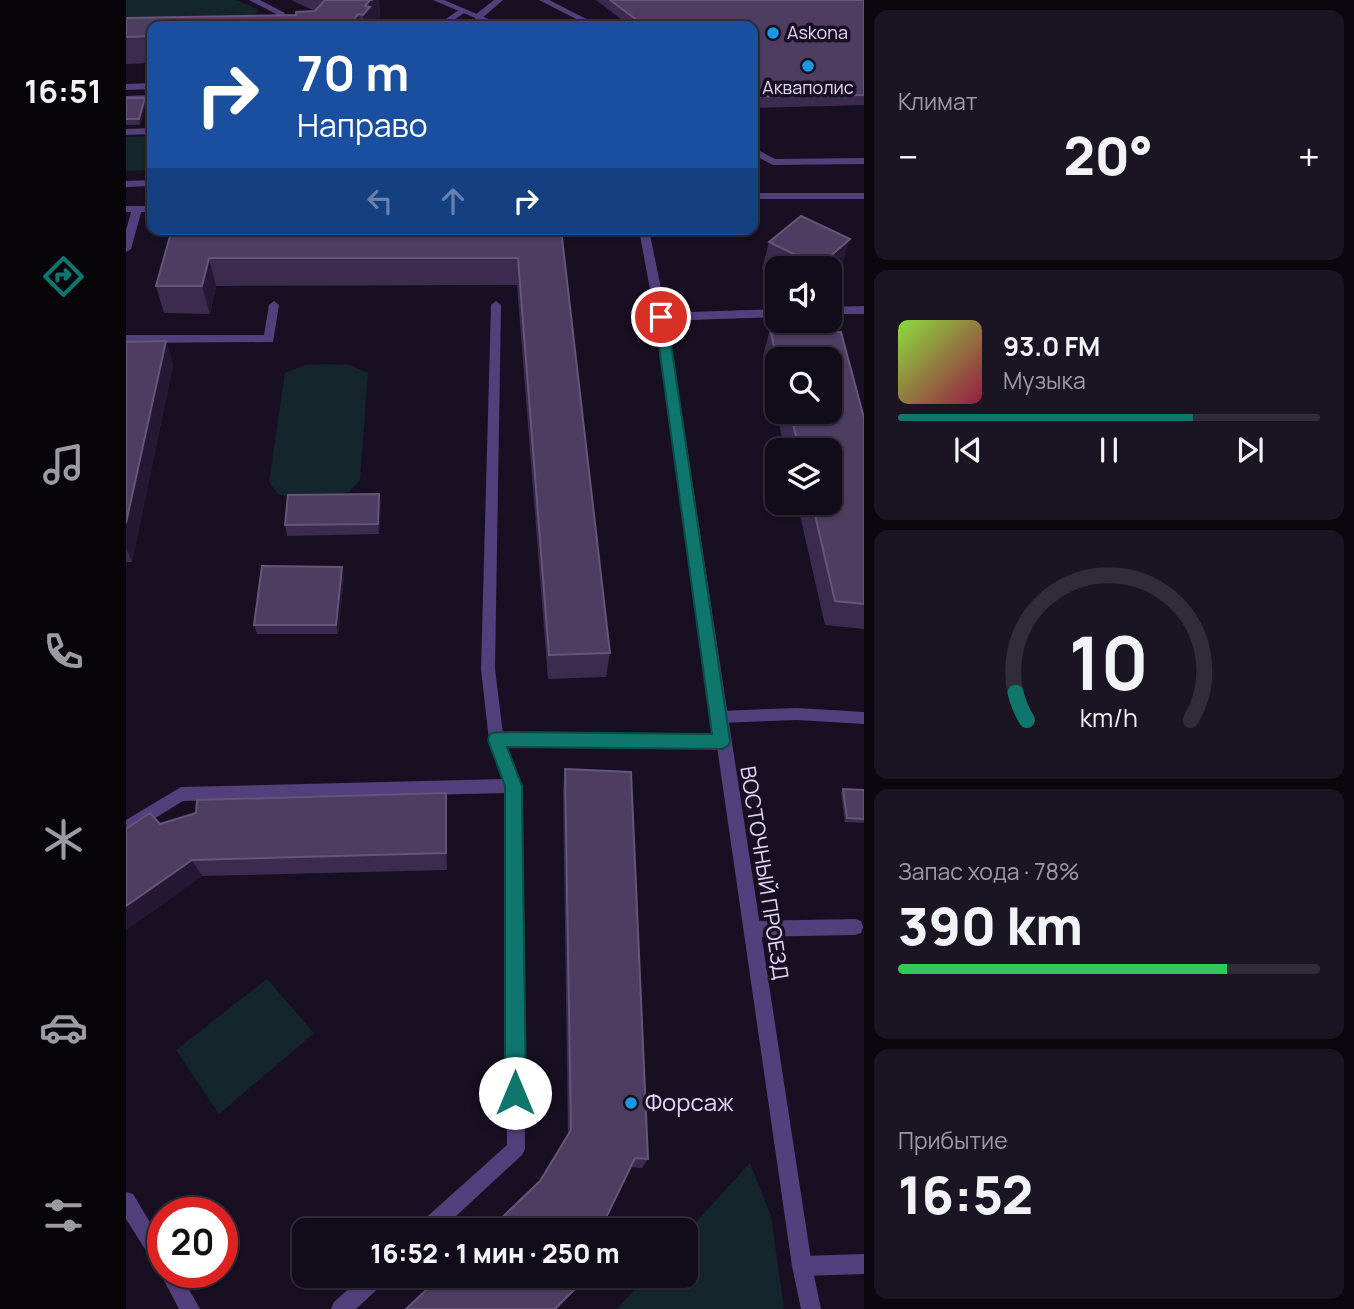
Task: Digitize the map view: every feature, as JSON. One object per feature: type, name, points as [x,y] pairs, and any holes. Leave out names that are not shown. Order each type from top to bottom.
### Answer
[{"type":"street","points":[[253,0],[281,13],[274,21]]},
{"type":"street","points":[[437,0],[488,21]]},
{"type":"street","points":[[478,17],[499,0]]},
{"type":"street","points":[[543,0],[586,21]]},
{"type":"street","points":[[447,21],[463,10]]},
{"type":"street","points":[[126,87],[147,86]]},
{"type":"street","points":[[126,99],[147,98]]},
{"type":"street","points":[[126,132],[147,131]]},
{"type":"street","points":[[758,153],[773,162],[864,161]]},
{"type":"street","points":[[126,184],[147,183]]},
{"type":"street","points":[[758,198],[864,196]]},
{"type":"street","points":[[126,249],[131,209]]},
{"type":"street","name":"ВОСТОЧНЫЙ ПРОЕЗД","points":[[645,235],[661,317],[722,741],[802,1266],[811,1309]]},
{"type":"street","points":[[126,339],[269,339],[274,305]]},
{"type":"street","points":[[440,1218],[516,1149],[514,786],[496,740],[488,669],[496,305]]},
{"type":"street","points":[[842,311],[864,310]]},
{"type":"street","points":[[661,317],[765,313]]},
{"type":"street","points":[[719,717],[797,714],[864,718]]},
{"type":"street","points":[[496,740],[722,741]]},
{"type":"street","points":[[126,830],[181,794],[514,786]]},
{"type":"street","points":[[752,929],[855,927]]},
{"type":"street","points":[[126,1201],[147,1236]]},
{"type":"street","points":[[802,1266],[864,1264]]},
{"type":"street","points":[[178,1288],[190,1309]]},
{"type":"street","points":[[341,1309],[364,1288]]},
{"type":"green space","points":[[126,0],[237,0],[259,10],[248,21],[147,21],[147,27],[126,27]]},
{"type":"green space","points":[[147,136],[147,170],[126,171],[126,137]]},
{"type":"green space","points":[[305,365],[350,365],[368,373],[360,480],[349,492],[332,497],[295,498],[278,494],[269,482],[285,373]]},
{"type":"green space","points":[[267,979],[314,1033],[219,1114],[176,1050]]},
{"type":"green space","points":[[750,1163],[771,1216],[784,1309],[617,1309],[636,1288],[698,1288],[698,1220]]},
{"type":"building","points":[[325,0],[370,0],[365,6],[370,7],[363,15],[358,14],[356,21],[147,21],[147,36],[126,37],[126,18],[296,15],[296,12],[315,11]]},
{"type":"building","name":"Акваполис","points":[[610,0],[864,0],[864,95],[758,97],[758,21],[638,21]]},
{"type":"building","points":[[126,98],[145,98],[139,119],[126,119]]},
{"type":"building","points":[[801,216],[850,239],[830,256],[798,256],[769,242]]},
{"type":"building","points":[[170,235],[562,235],[610,653],[549,655],[518,258],[209,258],[202,286],[156,286]]},
{"type":"building","points":[[771,333],[841,333],[864,418],[864,604],[835,601],[815,515],[842,515],[842,438],[796,438],[793,424],[842,424],[842,347],[774,347]]},
{"type":"building","points":[[166,341],[126,523],[126,342]]},
{"type":"building","points":[[379,494],[378,524],[285,525],[288,495]]},
{"type":"building","points":[[262,566],[342,567],[336,625],[254,625]]},
{"type":"building","points":[[565,769],[631,772],[648,1159],[635,1158],[606,1218],[501,1218],[540,1181],[571,1130]]},
{"type":"building","points":[[843,789],[864,790],[864,819],[847,818]]},
{"type":"building","points":[[446,793],[446,853],[192,860],[126,906],[126,829],[150,813],[160,824],[196,813],[197,800]]},
{"type":"building","points":[[428,1288],[576,1288],[555,1309],[406,1309]]},
{"type":"place","name":"Askona","points":[[773,33]]},
{"type":"place","name":"Акваполис","points":[[808,66]]},
{"type":"place","name":"Форсаж","points":[[631,1103]]},
{"type":"route","points":[[515,1093],[514,786],[496,740],[722,741],[661,317]]}]
